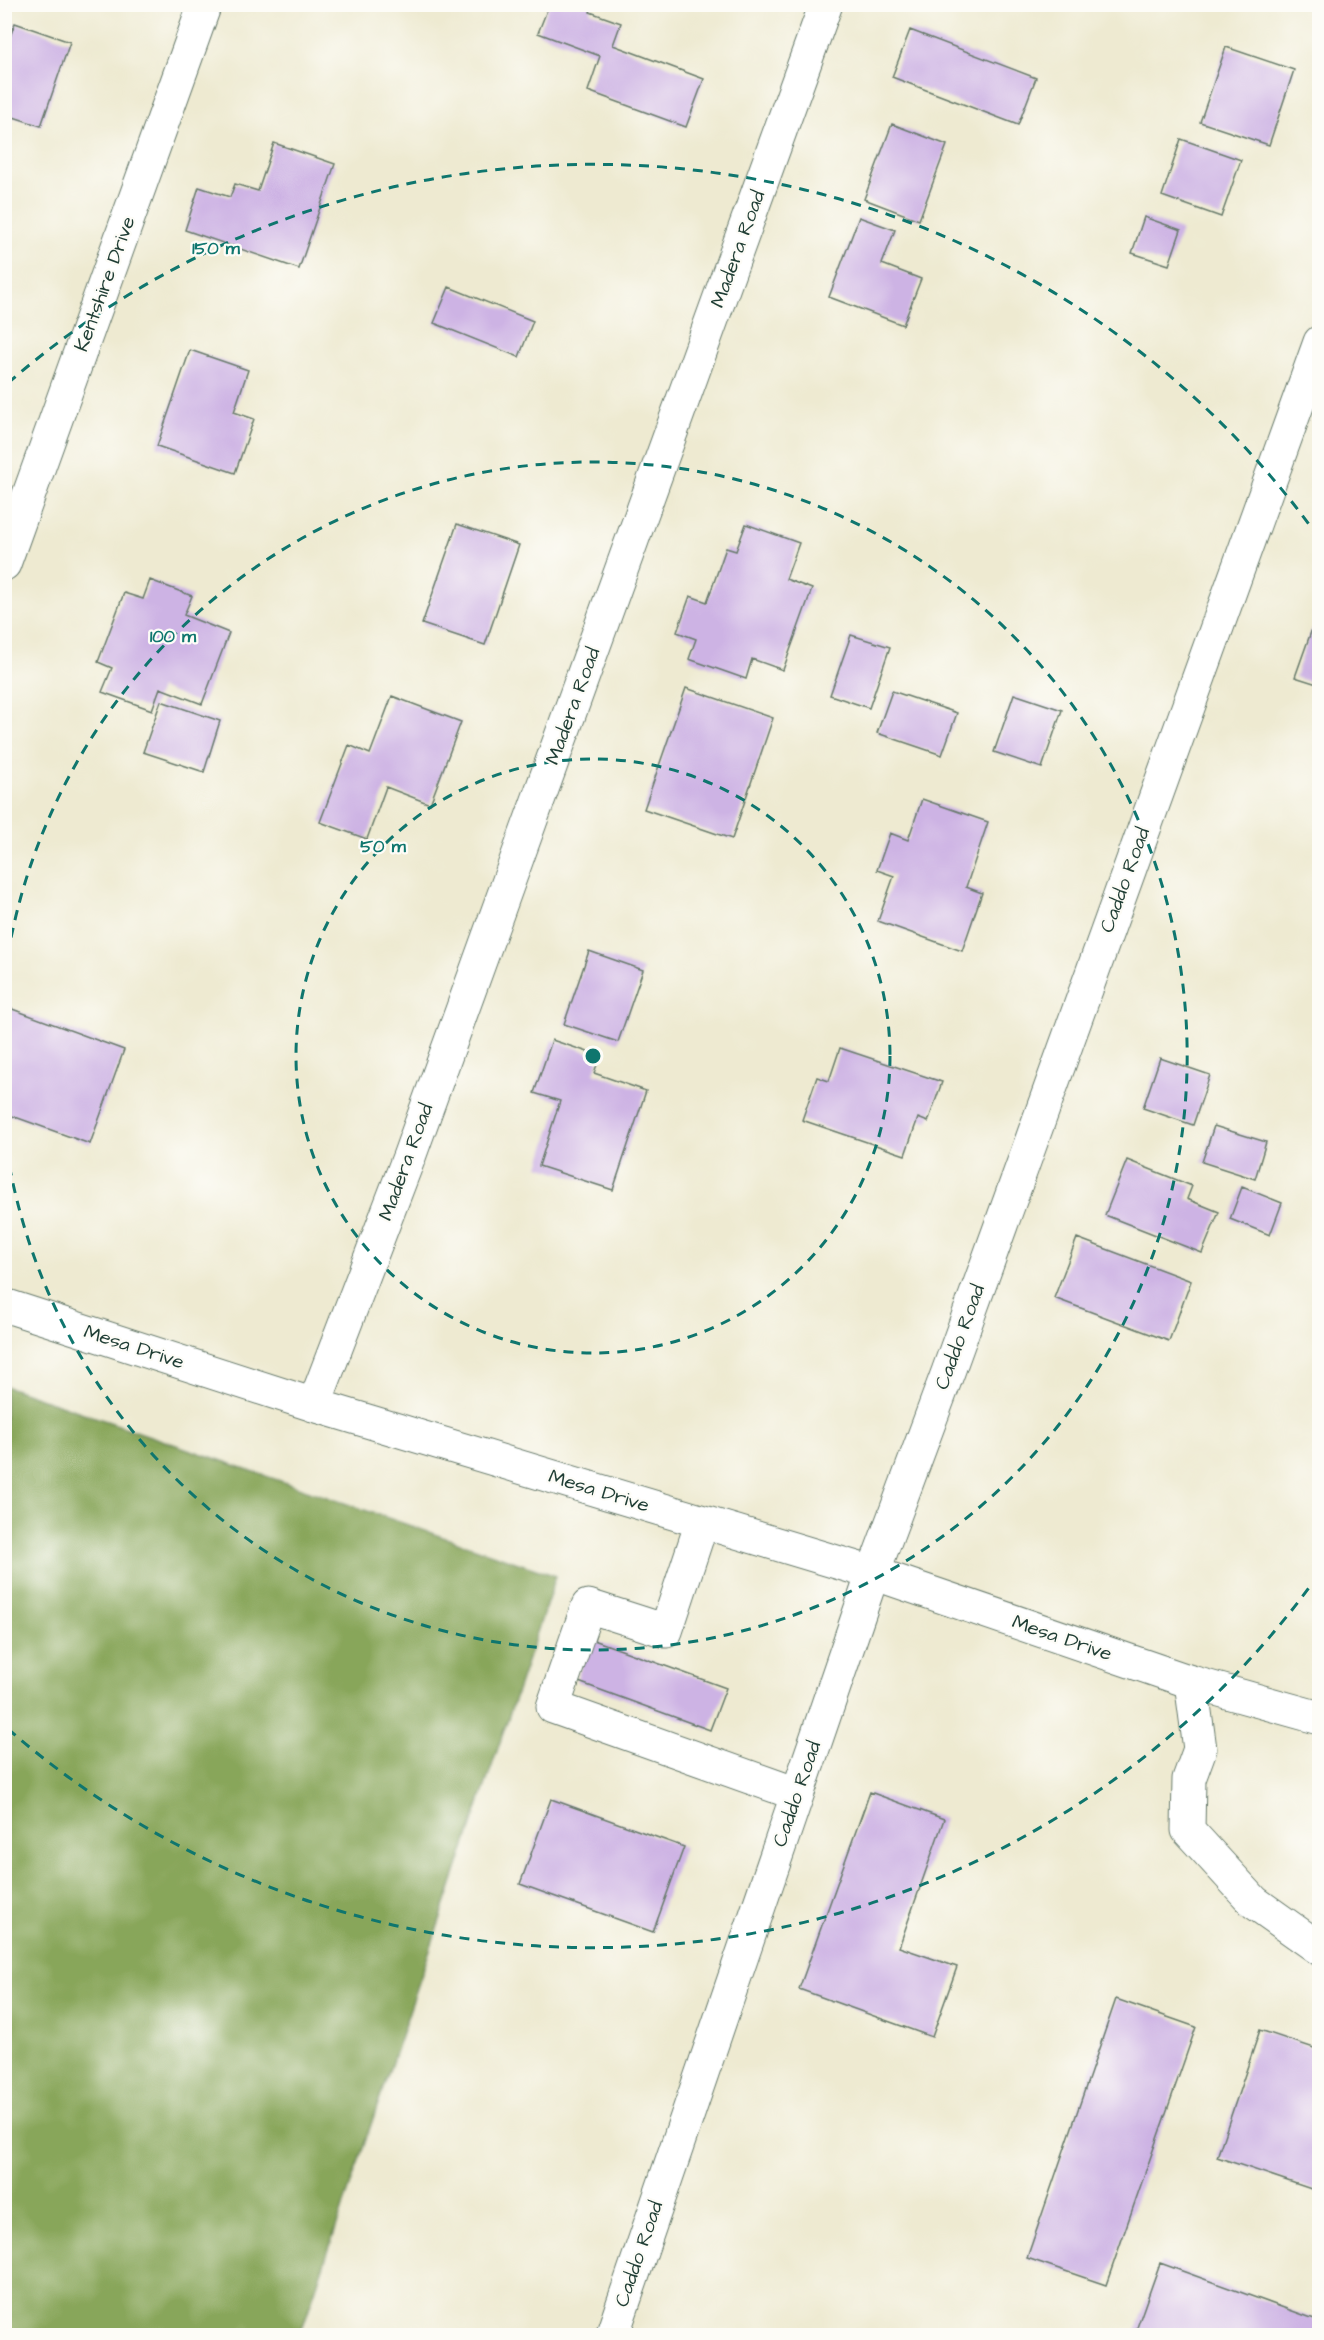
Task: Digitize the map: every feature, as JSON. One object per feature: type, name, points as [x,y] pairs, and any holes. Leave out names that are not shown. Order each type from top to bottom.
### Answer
[{"type":"street","name":"Kentshire Drive","points":[[4,564],[205,4]]},
{"type":"street","name":"Madera Road","points":[[314,1405],[409,1156],[826,4]]},
{"type":"street","name":"Caddo Road","points":[[612,2336],[873,1573],[948,1372],[1320,342]]},
{"type":"street","name":"Mesa Drive","points":[[4,1305],[314,1405],[873,1573],[1191,1682],[1320,1718]]},
{"type":"street","points":[[702,1522],[666,1631],[588,1606],[553,1707],[797,1794]]},
{"type":"street","name":"Mesa Drive","points":[[1191,1682],[1320,1741]]},
{"type":"street","points":[[1191,1682],[1200,1749],[1189,1779],[1188,1830],[1254,1902],[1320,1949]]},
{"type":"green space","points":[[5,1386],[556,1576],[300,2335],[5,2335]]},
{"type":"building","points":[[549,5],[592,5],[590,12],[621,23],[613,45],[704,79],[686,127],[588,91],[600,56],[538,33]]},
{"type":"building","points":[[15,23],[70,42],[41,126],[4,114],[4,53]]},
{"type":"building","points":[[910,30],[1036,78],[1018,125],[892,77]]},
{"type":"building","points":[[1226,47],[1294,70],[1269,145],[1200,122]]},
{"type":"building","points":[[892,124],[947,145],[919,220],[864,199]]},
{"type":"building","points":[[1181,139],[1241,160],[1221,217],[1162,196]]},
{"type":"building","points":[[274,143],[335,164],[299,269],[185,230],[199,187],[230,197],[235,184],[258,191]]},
{"type":"building","points":[[859,217],[895,230],[882,264],[921,279],[903,325],[829,297]]},
{"type":"building","points":[[1144,217],[1181,230],[1169,265],[1132,253]]},
{"type":"building","points":[[449,287],[533,321],[519,357],[434,323]]},
{"type":"building","points":[[190,350],[248,370],[234,412],[254,419],[235,473],[157,446]]},
{"type":"building","points":[[457,524],[519,545],[485,645],[422,624]]},
{"type":"building","points":[[746,524],[799,543],[786,579],[812,589],[783,670],[752,659],[746,679],[689,659],[696,639],[677,632],[690,596],[707,602],[726,548],[736,551]]},
{"type":"building","points":[[150,580],[192,596],[184,615],[229,633],[202,704],[160,688],[152,710],[102,692],[112,668],[98,662],[124,593],[143,599]]},
{"type":"building","points":[[1312,629],[1320,631],[1320,685],[1295,677]]},
{"type":"building","points":[[851,635],[890,647],[869,708],[830,695]]},
{"type":"building","points":[[686,688],[773,718],[732,839],[644,809]]},
{"type":"building","points":[[892,691],[957,713],[942,755],[877,733]]},
{"type":"building","points":[[1014,694],[1062,710],[1042,768],[994,752]]},
{"type":"building","points":[[392,696],[461,722],[430,804],[386,787],[367,839],[320,822],[349,745],[370,754]]},
{"type":"building","points":[[161,701],[220,721],[204,772],[143,752]]},
{"type":"building","points":[[922,799],[988,822],[966,887],[982,893],[962,951],[878,921],[894,876],[877,870],[890,833],[908,840]]},
{"type":"building","points":[[589,951],[643,970],[618,1042],[564,1024]]},
{"type":"building","points":[[4,1006],[124,1050],[90,1144],[4,1113]]},
{"type":"building","points":[[552,1040],[600,1056],[594,1073],[646,1091],[613,1190],[539,1166],[560,1101],[534,1093]]},
{"type":"building","points":[[840,1048],[942,1082],[928,1122],[918,1118],[905,1155],[802,1120],[817,1077],[829,1081]]},
{"type":"building","points":[[1160,1058],[1210,1075],[1193,1125],[1143,1108]]},
{"type":"building","points":[[1214,1126],[1266,1142],[1255,1179],[1202,1162]]},
{"type":"building","points":[[1127,1160],[1192,1186],[1187,1199],[1219,1212],[1202,1253],[1105,1215]]},
{"type":"building","points":[[1242,1187],[1282,1203],[1270,1235],[1230,1219]]},
{"type":"building","points":[[1077,1238],[1191,1281],[1169,1341],[1054,1298]]},
{"type":"building","points":[[591,1639],[726,1688],[710,1730],[576,1681]]},
{"type":"building","points":[[870,1792],[944,1819],[899,1947],[957,1967],[932,2037],[799,1989]]},
{"type":"building","points":[[551,1799],[684,1847],[653,1932],[520,1884]]},
{"type":"building","points":[[1116,1999],[1196,2027],[1106,2285],[1027,2258]]},
{"type":"building","points":[[1260,2030],[1320,2050],[1320,2192],[1217,2157]]},
{"type":"building","points":[[1160,2263],[1320,2321],[1320,2336],[1134,2336]]}]
